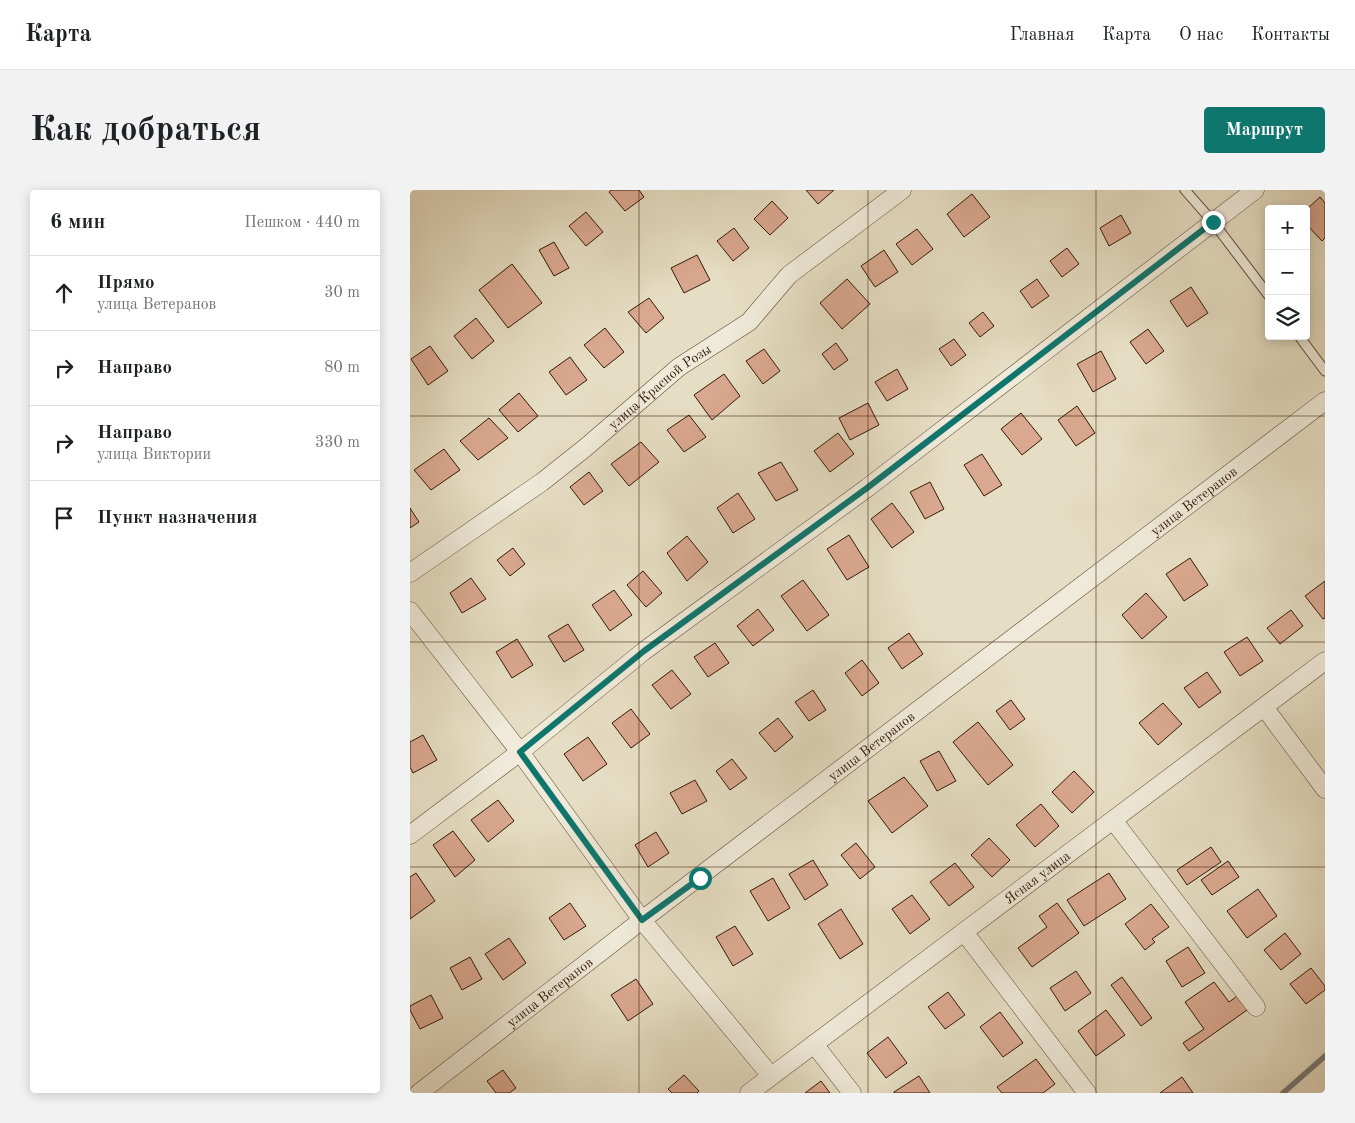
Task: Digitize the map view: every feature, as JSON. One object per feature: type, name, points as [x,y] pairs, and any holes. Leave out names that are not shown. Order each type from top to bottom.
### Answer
[{"type":"street","name":"улица Красной Розы","points":[[410,573],[542,482],[679,367],[749,322],[789,275],[902,190]]},
{"type":"street","points":[[410,835],[520,752],[644,651],[867,488],[1255,190]]},
{"type":"street","name":"улица Ветеранов","points":[[419,1093],[642,920],[1325,402]]},
{"type":"street","points":[[410,610],[520,752],[642,920],[771,1076]]},
{"type":"street","name":"Ясная улица","points":[[749,1093],[1325,661]]},
{"type":"street","points":[[1264,707],[1325,789]]},
{"type":"street","points":[[1113,820],[1256,1007]]},
{"type":"street","points":[[964,932],[1086,1093]]},
{"type":"street","points":[[814,1044],[852,1093]]},
{"type":"lane","points":[[1185,190],[1213,222],[1268,295]]},
{"type":"lane","points":[[1302,340],[1325,371]]},
{"type":"building","points":[[611,190],[639,190],[644,197],[625,211],[609,192]]},
{"type":"building","points":[[806,190],[834,190],[818,204]]},
{"type":"building","points":[[972,194],[990,217],[964,237],[947,214]]},
{"type":"building","points":[[1320,197],[1325,203],[1325,238],[1322,241],[1310,228],[1310,206]]},
{"type":"building","points":[[772,201],[788,218],[770,235],[754,219]]},
{"type":"building","points":[[586,212],[603,232],[586,246],[569,226]]},
{"type":"building","points":[[1121,215],[1131,233],[1109,246],[1100,228]]},
{"type":"building","points":[[734,228],[749,248],[733,261],[717,241]]},
{"type":"building","points":[[917,229],[933,249],[912,265],[896,244]]},
{"type":"building","points":[[554,242],[569,268],[554,276],[539,250]]},
{"type":"building","points":[[1067,248],[1079,264],[1062,277],[1050,261]]},
{"type":"building","points":[[884,250],[898,272],[875,287],[861,266]]},
{"type":"building","points":[[697,255],[710,280],[684,293],[671,268]]},
{"type":"building","points":[[512,264],[542,303],[508,328],[479,290]]},
{"type":"building","points":[[847,279],[870,304],[842,329],[820,303]]},
{"type":"building","points":[[1037,279],[1049,296],[1032,308],[1020,291]]},
{"type":"building","points":[[1191,287],[1208,313],[1187,327],[1170,301]]},
{"type":"building","points":[[649,298],[664,318],[646,333],[628,312]]},
{"type":"building","points":[[983,312],[994,326],[980,337],[969,323]]},
{"type":"building","points":[[476,318],[494,341],[472,359],[454,336]]},
{"type":"building","points":[[605,328],[624,352],[604,368],[584,345]]},
{"type":"building","points":[[1148,329],[1164,351],[1146,364],[1130,342]]},
{"type":"building","points":[[954,339],[966,355],[951,366],[939,349]]},
{"type":"building","points":[[836,343],[848,360],[834,370],[822,354]]},
{"type":"building","points":[[430,346],[448,371],[428,385],[411,359]]},
{"type":"building","points":[[764,349],[780,371],[763,384],[746,361]]},
{"type":"building","points":[[1101,351],[1116,379],[1093,392],[1077,364]]},
{"type":"building","points":[[570,357],[587,380],[566,395],[549,372]]},
{"type":"building","points":[[897,369],[908,389],[887,401],[875,382]]},
{"type":"building","points":[[724,374],[740,396],[712,420],[694,395]]},
{"type":"building","points":[[519,393],[538,416],[518,432],[499,410]]},
{"type":"building","points":[[868,403],[879,425],[850,440],[839,418]]},
{"type":"building","points":[[1077,406],[1095,433],[1076,446],[1058,420]]},
{"type":"building","points":[[1021,413],[1042,439],[1022,455],[1001,429]]},
{"type":"building","points":[[689,415],[706,437],[684,452],[667,430]]},
{"type":"building","points":[[489,418],[508,438],[478,460],[460,441]]},
{"type":"building","points":[[838,433],[854,454],[830,472],[814,451]]},
{"type":"building","points":[[641,442],[659,462],[629,486],[611,464]]},
{"type":"building","points":[[444,449],[460,470],[431,490],[414,470]]},
{"type":"building","points":[[982,454],[1002,485],[984,496],[964,465]]},
{"type":"building","points":[[781,462],[798,490],[776,501],[758,473]]},
{"type":"building","points":[[589,472],[603,491],[584,505],[570,487]]},
{"type":"building","points":[[930,482],[944,509],[925,519],[910,492]]},
{"type":"building","points":[[738,493],[755,519],[733,533],[717,508]]},
{"type":"building","points":[[892,503],[914,532],[892,548],[871,519]]},
{"type":"building","points":[[410,508],[419,522],[410,528]]},
{"type":"building","points":[[849,535],[869,567],[847,580],[827,549]]},
{"type":"building","points":[[687,536],[708,562],[687,581],[667,553]]},
{"type":"building","points":[[513,548],[525,564],[510,576],[497,560]]},
{"type":"building","points":[[1190,558],[1208,585],[1184,601],[1166,574]]},
{"type":"building","points":[[643,571],[662,593],[646,607],[627,585]]},
{"type":"building","points":[[471,578],[486,599],[462,613],[450,593]]},
{"type":"building","points":[[803,580],[829,615],[807,631],[781,596]]},
{"type":"building","points":[[1325,581],[1325,618],[1323,619],[1305,596]]},
{"type":"building","points":[[614,590],[632,615],[610,631],[592,605]]},
{"type":"building","points":[[1146,593],[1167,617],[1142,639],[1122,615]]},
{"type":"building","points":[[758,609],[774,630],[753,646],[737,626]]},
{"type":"building","points":[[1291,610],[1303,626],[1280,644],[1267,628]]},
{"type":"building","points":[[568,624],[584,650],[564,662],[548,636]]},
{"type":"building","points":[[909,633],[923,654],[902,669],[888,648]]},
{"type":"building","points":[[1247,637],[1263,661],[1240,676],[1224,652]]},
{"type":"building","points":[[517,639],[533,665],[512,678],[496,652]]},
{"type":"building","points":[[715,643],[729,663],[708,677],[694,657]]},
{"type":"building","points":[[862,660],[879,683],[862,696],[845,673]]},
{"type":"building","points":[[672,670],[691,694],[671,709],[652,685]]},
{"type":"building","points":[[1207,672],[1221,692],[1199,708],[1184,688]]},
{"type":"building","points":[[813,690],[826,710],[809,721],[795,702]]},
{"type":"building","points":[[1011,700],[1025,719],[1010,730],[996,711]]},
{"type":"building","points":[[1163,703],[1182,724],[1158,745],[1139,723]]},
{"type":"building","points":[[631,709],[650,734],[631,748],[612,723]]},
{"type":"building","points":[[778,718],[793,737],[775,752],[759,733]]},
{"type":"building","points":[[978,722],[1013,765],[988,785],[953,742]]},
{"type":"building","points":[[423,735],[437,760],[413,773],[410,767],[410,742]]},
{"type":"building","points":[[588,737],[607,764],[583,781],[564,754]]},
{"type":"building","points":[[939,751],[956,781],[937,791],[920,761]]},
{"type":"building","points":[[732,759],[747,778],[730,790],[716,771]]},
{"type":"building","points":[[1074,771],[1094,792],[1072,813],[1052,792]]},
{"type":"building","points":[[904,777],[928,806],[892,833],[868,801]]},
{"type":"building","points":[[695,780],[707,801],[682,814],[670,793]]},
{"type":"building","points":[[498,800],[514,821],[488,842],[471,820]]},
{"type":"building","points":[[1041,804],[1059,826],[1035,847],[1016,825]]},
{"type":"building","points":[[453,831],[475,860],[455,877],[433,845]]},
{"type":"building","points":[[656,832],[669,853],[648,867],[635,845]]},
{"type":"building","points":[[989,838],[1010,860],[992,877],[971,855]]},
{"type":"building","points":[[856,843],[875,867],[860,879],[841,855]]},
{"type":"building","points":[[1211,847],[1221,862],[1187,885],[1177,870]]},
{"type":"building","points":[[813,860],[828,885],[805,900],[789,874]]},
{"type":"building","points":[[1228,861],[1239,877],[1212,895],[1201,880]]},
{"type":"building","points":[[955,863],[974,887],[949,906],[930,882]]},
{"type":"building","points":[[416,873],[435,901],[410,919],[410,877]]},
{"type":"building","points":[[1109,873],[1126,899],[1084,926],[1067,900]]},
{"type":"building","points":[[773,878],[790,908],[768,921],[750,891]]},
{"type":"building","points":[[1258,889],[1277,916],[1247,938],[1227,911]]},
{"type":"building","points":[[912,895],[930,919],[910,934],[892,909]]},
{"type":"building","points":[[570,903],[586,926],[564,940],[549,918]]},
{"type":"building","points":[[1057,903],[1079,933],[1032,967],[1018,948],[1047,927],[1039,916]]},
{"type":"building","points":[[1151,904],[1169,927],[1152,939],[1155,942],[1145,950],[1125,924]]},
{"type":"building","points":[[841,909],[863,944],[840,959],[818,924]]},
{"type":"building","points":[[735,926],[753,954],[733,966],[716,937]]},
{"type":"building","points":[[1285,933],[1301,954],[1281,970],[1264,950]]},
{"type":"building","points":[[509,938],[526,963],[503,980],[485,954]]},
{"type":"building","points":[[1188,947],[1205,973],[1182,987],[1166,961]]},
{"type":"building","points":[[470,957],[482,979],[462,990],[450,968]]},
{"type":"building","points":[[1311,968],[1325,986],[1325,990],[1306,1004],[1290,984]]},
{"type":"building","points":[[1076,971],[1091,993],[1065,1011],[1050,988]]},
{"type":"building","points":[[1122,977],[1152,1018],[1141,1026],[1111,985]]},
{"type":"building","points":[[636,979],[653,1004],[628,1021],[611,995]]},
{"type":"building","points":[[1214,982],[1229,1002],[1240,994],[1250,1008],[1189,1051],[1183,1043],[1204,1029],[1185,1002]]},
{"type":"building","points":[[948,992],[965,1015],[945,1029],[928,1007]]},
{"type":"building","points":[[431,995],[443,1018],[420,1029],[410,1010],[410,1006]]},
{"type":"building","points":[[1106,1010],[1125,1035],[1096,1056],[1078,1031]]},
{"type":"building","points":[[1000,1012],[1023,1043],[1003,1057],[980,1027]]},
{"type":"building","points":[[888,1037],[907,1063],[886,1078],[867,1053]]},
{"type":"building","points":[[1036,1059],[1055,1084],[1043,1093],[1002,1093],[997,1087]]},
{"type":"building","points":[[503,1070],[516,1088],[509,1093],[496,1093],[487,1081]]},
{"type":"building","points":[[684,1075],[699,1091],[697,1093],[672,1093],[668,1089]]},
{"type":"building","points":[[919,1076],[930,1093],[894,1093],[894,1092]]},
{"type":"building","points":[[1182,1077],[1193,1093],[1160,1093]]},
{"type":"building","points":[[821,1081],[830,1093],[805,1093]]},
{"type":"waterway","points":[[1283,1093],[1325,1056]]},
{"type":"route","points":[[700,878],[642,920],[520,752],[644,651],[867,488],[1213,222]]}]
